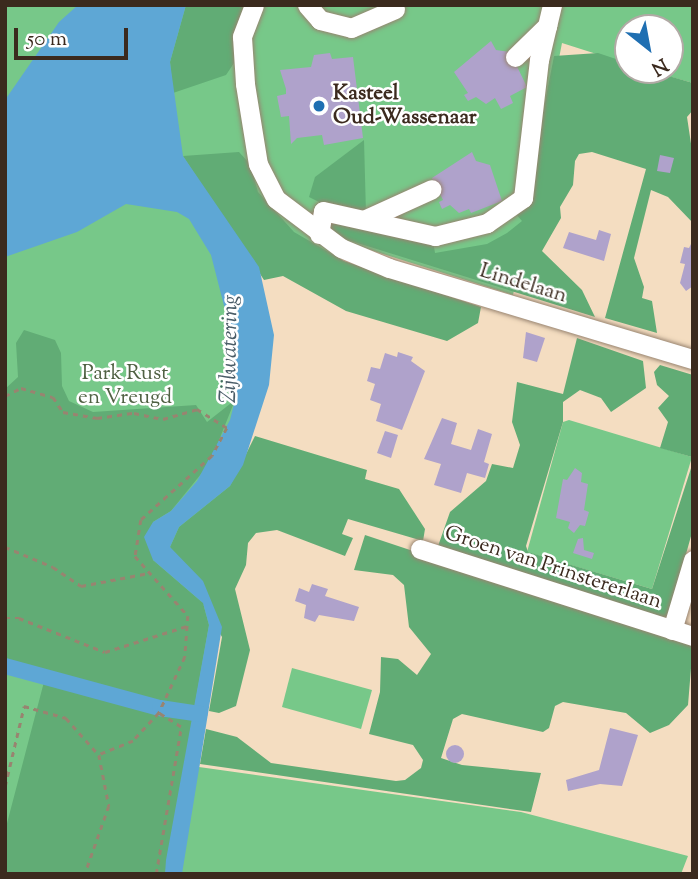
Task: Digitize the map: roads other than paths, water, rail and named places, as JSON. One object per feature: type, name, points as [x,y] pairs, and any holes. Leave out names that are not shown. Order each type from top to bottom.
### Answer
[{"type":"street","name":"Lindelaan","points":[[254,5],[242,37],[258,164],[276,200],[341,248],[389,268],[693,359]]},
{"type":"street","points":[[306,5],[320,20],[351,27],[395,9]]},
{"type":"street","points":[[319,234],[323,211],[435,236],[487,223],[523,198],[539,60],[551,14]]},
{"type":"street","points":[[515,57],[551,14]]},
{"type":"street","points":[[365,219],[432,189]]},
{"type":"street","name":"Groen van Prinstererlaan","points":[[420,549],[693,636]]},
{"type":"street","name":"Groen van Prinstererlaan","points":[[673,630],[693,560]]},
{"type":"water","points":[[78,5],[186,5],[170,62],[183,156],[259,267],[274,335],[269,385],[243,465],[230,486],[179,527],[170,547],[203,581],[222,627],[182,874],[165,874],[166,860],[209,625],[203,603],[153,560],[144,537],[153,522],[171,511],[197,481],[230,420],[235,400],[232,337],[211,255],[189,219],[177,212],[126,204],[77,232],[5,257],[5,100],[59,22]]},
{"type":"waterway","points":[[5,666],[160,708],[200,714]]},
{"type":"place","name":"Kasteel Oud-Wassenaar","points":[[319,106]]},
{"type":"water label","name":"Zijlwatering","points":[[231,349]]},
{"type":"park label","name":"Park Rust en Vreugd","points":[[125,386]]}]
